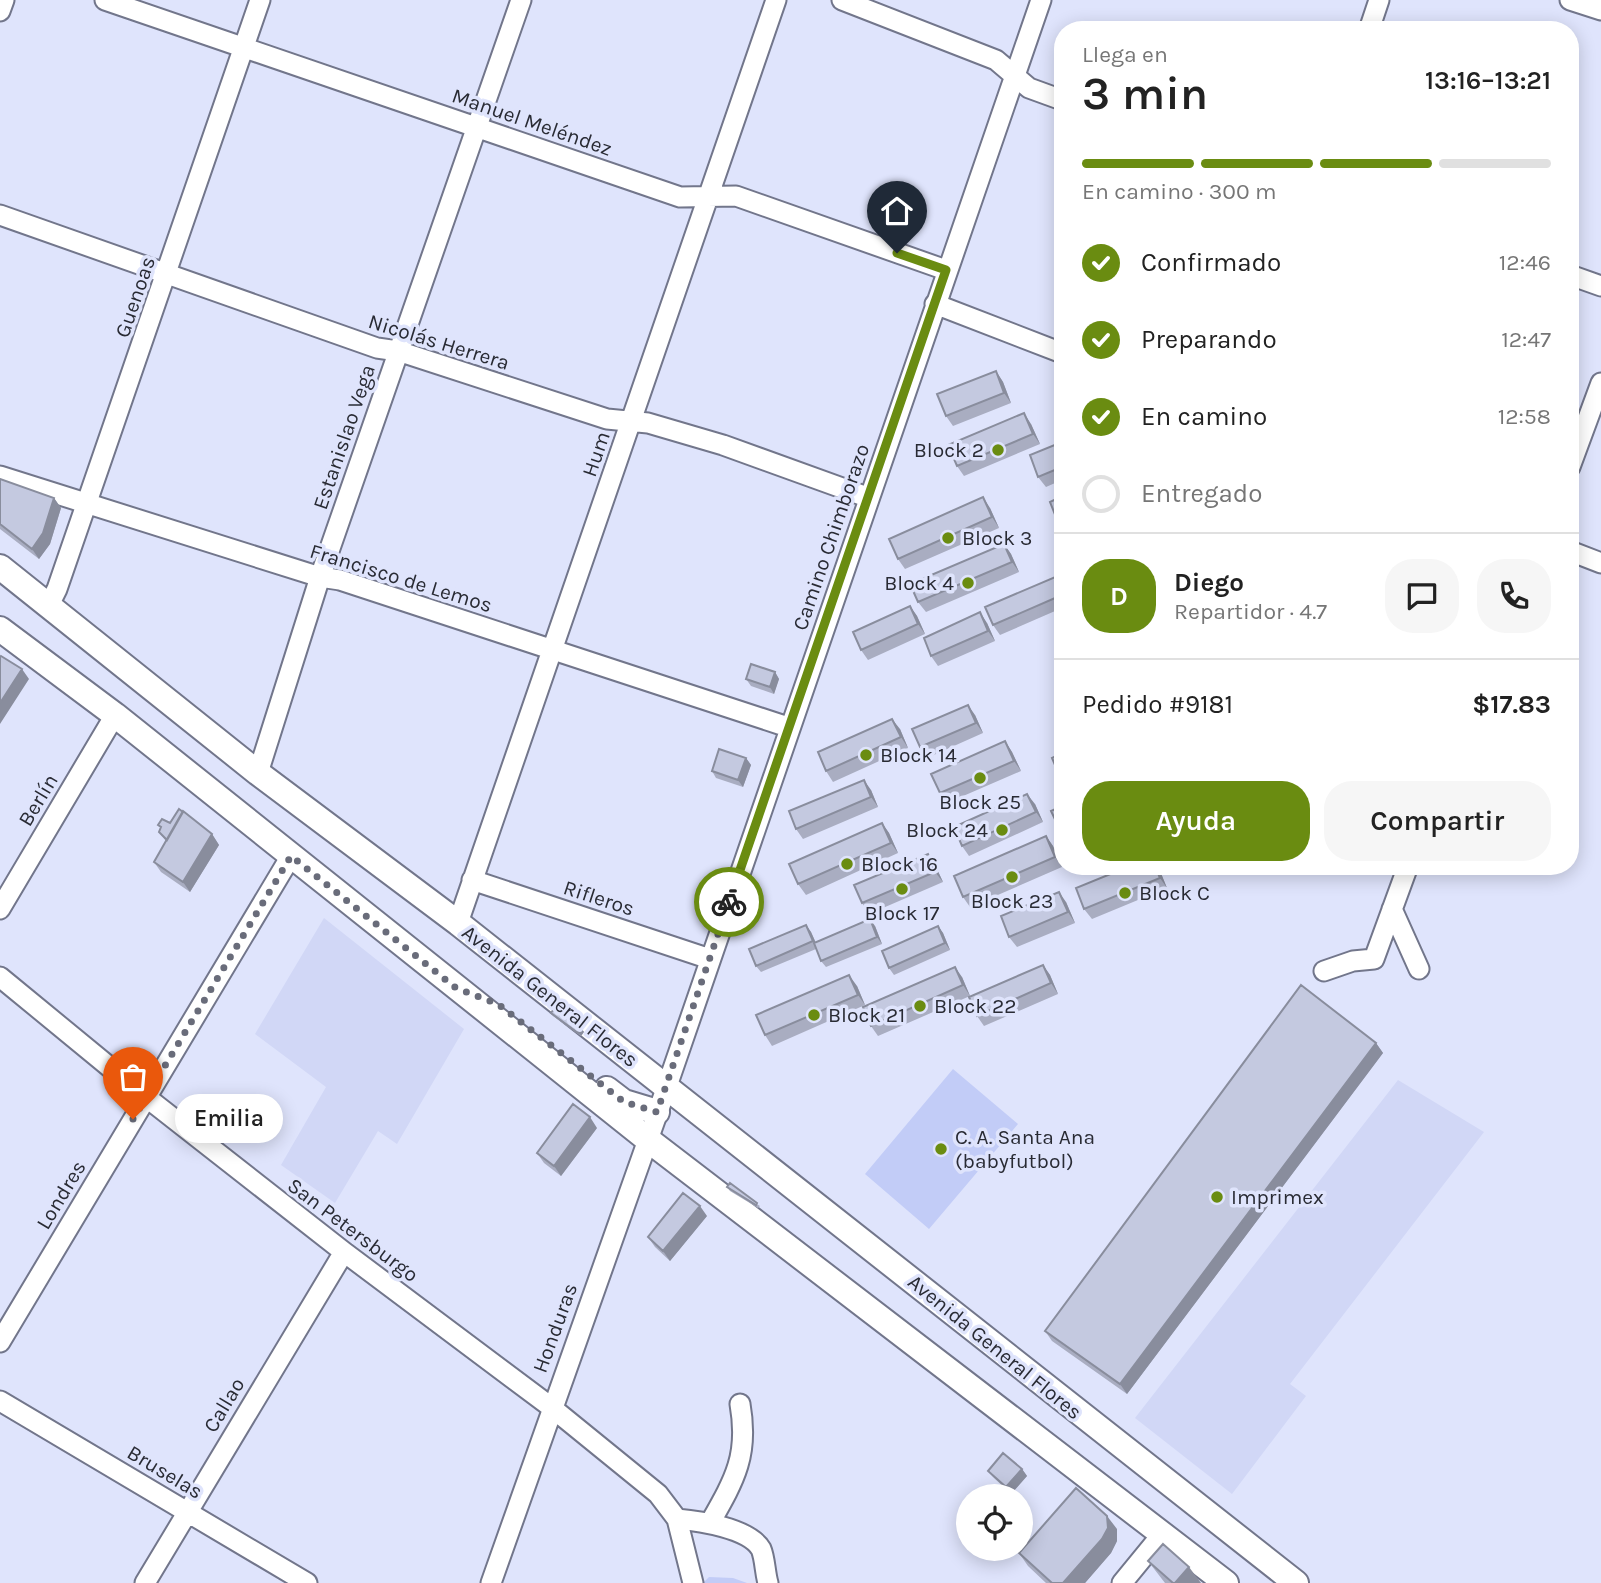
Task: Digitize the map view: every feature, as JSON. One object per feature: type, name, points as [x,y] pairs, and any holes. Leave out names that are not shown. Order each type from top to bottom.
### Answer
[{"type":"main road","name":"Avenida General Flores","points":[[0,567],[258,773],[458,923],[662,1100],[1296,1583]]},
{"type":"main road","name":"Avenida General Flores","points":[[0,629],[114,715],[647,1139],[1226,1583]]},
{"type":"main road","points":[[456,988],[498,1004],[624,1102],[662,1100]]},
{"type":"street","points":[[0,11],[4,0]]},
{"type":"street","name":"Manuel Meléndez","points":[[105,0],[680,197],[736,196],[946,270]]},
{"type":"street","name":"Guenoas","points":[[48,607],[167,274],[260,0]]},
{"type":"street","name":"Estanislao Vega","points":[[258,773],[320,577],[521,0]]},
{"type":"street","name":"Hum","points":[[458,923],[776,0]]},
{"type":"street","points":[[842,0],[996,60],[1029,88],[1054,97]]},
{"type":"street","name":"Camino Chimborazo","points":[[662,1100],[867,497],[1041,0]]},
{"type":"street","points":[[1373,21],[1380,0]]},
{"type":"street","points":[[1570,0],[1601,10]]},
{"type":"street","name":"Nicolás Herrera","points":[[0,215],[377,348],[398,351],[607,419],[648,423],[723,445],[867,497]]},
{"type":"street","points":[[1579,278],[1601,285]]},
{"type":"street","points":[[935,304],[1054,350]]},
{"type":"street","points":[[1579,443],[1601,383]]},
{"type":"street","name":"Francisco de Lemos","points":[[0,476],[320,577],[340,580],[788,727]]},
{"type":"street","points":[[1579,554],[1601,563]]},
{"type":"street","name":"Berlín","points":[[0,909],[114,715]]},
{"type":"street","name":"Londres","points":[[0,1342],[291,856]]},
{"type":"street","points":[[1324,971],[1353,961],[1374,959],[1405,875]]},
{"type":"street","name":"Rifleros","points":[[472,880],[710,959]]},
{"type":"street","points":[[1392,909],[1419,969]]},
{"type":"street","name":"San Petersburgo","points":[[0,977],[146,1097],[344,1252],[551,1407],[658,1494],[677,1519]]},
{"type":"street","name":"Honduras","points":[[491,1583],[551,1407],[662,1100]]},
{"type":"street","name":"Callao","points":[[145,1583],[344,1252]]},
{"type":"street","name":"Bruselas","points":[[0,1401],[307,1583]]},
{"type":"street","points":[[710,1522],[733,1481],[743,1452],[740,1404]]},
{"type":"street","points":[[693,1583],[677,1519],[710,1522],[748,1537],[760,1549],[768,1583]]},
{"type":"street","points":[[1122,1583],[1163,1533]]},
{"type":"shaded area","points":[[324,918],[464,1029],[397,1144],[378,1131],[335,1203],[281,1165],[326,1087],[255,1034]]},
{"type":"shaded area","name":"C. A. Santa Ana (babyfutbol)","points":[[953,1069],[1018,1124],[929,1229],[865,1174]]},
{"type":"shaded area","points":[[1398,1080],[1484,1132],[1290,1384],[1306,1396],[1232,1494],[1135,1418]]},
{"type":"shaded area","points":[[709,1577],[733,1578],[747,1583],[703,1583]]},
{"type":"building","points":[[996,371],[1004,393],[946,416],[937,394]]},
{"type":"building","points":[[1024,413],[1033,434],[957,466],[948,445]]},
{"type":"building","points":[[1054,445],[1054,470],[1038,477],[1030,455]]},
{"type":"building","points":[[0,479],[54,498],[43,533],[32,549],[0,524]]},
{"type":"building","points":[[983,497],[992,517],[898,559],[889,539]]},
{"type":"building","points":[[1004,544],[1012,562],[918,602],[910,584]]},
{"type":"building","points":[[1054,578],[1054,598],[993,625],[985,607]]},
{"type":"building","points":[[910,606],[918,624],[861,650],[853,632]]},
{"type":"building","points":[[980,612],[988,631],[931,656],[924,638]]},
{"type":"building","points":[[0,657],[22,669],[0,703]]},
{"type":"building","points":[[751,664],[775,672],[770,687],[746,679]]},
{"type":"building","points":[[968,705],[976,723],[920,747],[912,729]]},
{"type":"building","points":[[892,719],[901,737],[826,771],[818,752]]},
{"type":"building","points":[[1005,741],[1014,761],[940,793],[931,774]]},
{"type":"building","points":[[719,749],[746,758],[738,780],[712,771]]},
{"type":"building","points":[[864,780],[871,797],[796,829],[789,811]]},
{"type":"building","points":[[1027,794],[1036,812],[962,846],[954,827]]},
{"type":"building","points":[[179,809],[183,812],[167,840],[159,832],[161,827],[158,825],[162,819],[170,823]]},
{"type":"building","points":[[183,811],[212,834],[183,882],[154,862]]},
{"type":"building","points":[[882,823],[891,843],[798,884],[789,864]]},
{"type":"building","points":[[1046,836],[1054,855],[1054,857],[963,897],[954,876]]},
{"type":"building","points":[[928,854],[935,872],[862,903],[854,885]]},
{"type":"building","points":[[1108,875],[1159,875],[1160,878],[1084,909],[1076,888]]},
{"type":"building","points":[[1059,892],[1068,912],[1009,937],[1001,916]]},
{"type":"building","points":[[870,919],[877,937],[821,961],[814,943]]},
{"type":"building","points":[[806,925],[813,941],[756,966],[749,949]]},
{"type":"building","points":[[938,926],[945,943],[889,968],[882,951]]},
{"type":"building","points":[[1043,965],[1051,983],[977,1016],[969,997]]},
{"type":"building","points":[[955,967],[963,985],[871,1026],[863,1007]]},
{"type":"building","points":[[849,975],[858,995],[765,1035],[756,1015]]},
{"type":"building","name":"Imprimex","points":[[1301,985],[1376,1043],[1120,1384],[1045,1331]]},
{"type":"building","points":[[553,1010],[581,1028],[578,1033],[551,1013]]},
{"type":"building","points":[[573,1104],[590,1117],[554,1166],[537,1153]]},
{"type":"building","points":[[730,1183],[757,1203],[756,1205],[727,1187]]},
{"type":"building","points":[[683,1193],[700,1206],[663,1251],[648,1237]]},
{"type":"building","points":[[1003,1453],[1022,1469],[1009,1484],[1003,1484],[988,1471]]},
{"type":"building","points":[[1076,1488],[1107,1516],[1108,1528],[1102,1539],[1063,1583],[1052,1583],[1028,1561],[1033,1561],[1033,1537]]},
{"type":"building","points":[[1163,1544],[1189,1567],[1175,1583],[1148,1561]]},
{"type":"way so far","points":[[133,1119],[291,856],[456,988],[483,996],[498,1004],[624,1102],[657,1112],[729,902]]},
{"type":"place","name":"Block 2","points":[[998,450]]},
{"type":"place","name":"Block 3","points":[[948,538]]},
{"type":"place","name":"Block 4","points":[[968,583]]},
{"type":"place","name":"Block 14","points":[[866,755]]},
{"type":"place","name":"Block 25","points":[[980,778]]},
{"type":"place","name":"Block 24","points":[[1002,830]]},
{"type":"place","name":"Block 16","points":[[847,864]]},
{"type":"place","name":"Block 23","points":[[1012,877]]},
{"type":"place","name":"Block 17","points":[[902,889]]},
{"type":"place","name":"Block C","points":[[1125,893]]},
{"type":"place","name":"Block 22","points":[[920,1006]]},
{"type":"place","name":"Block 21","points":[[814,1015]]},
{"type":"place","name":"Emilia","points":[[133,1119]]},
{"type":"place","name":"C. A. Santa Ana (babyfutbol)","points":[[941,1149]]},
{"type":"place","name":"Imprimex","points":[[1217,1197]]},
{"type":"route","points":[[729,902],[946,270],[897,253]]}]
